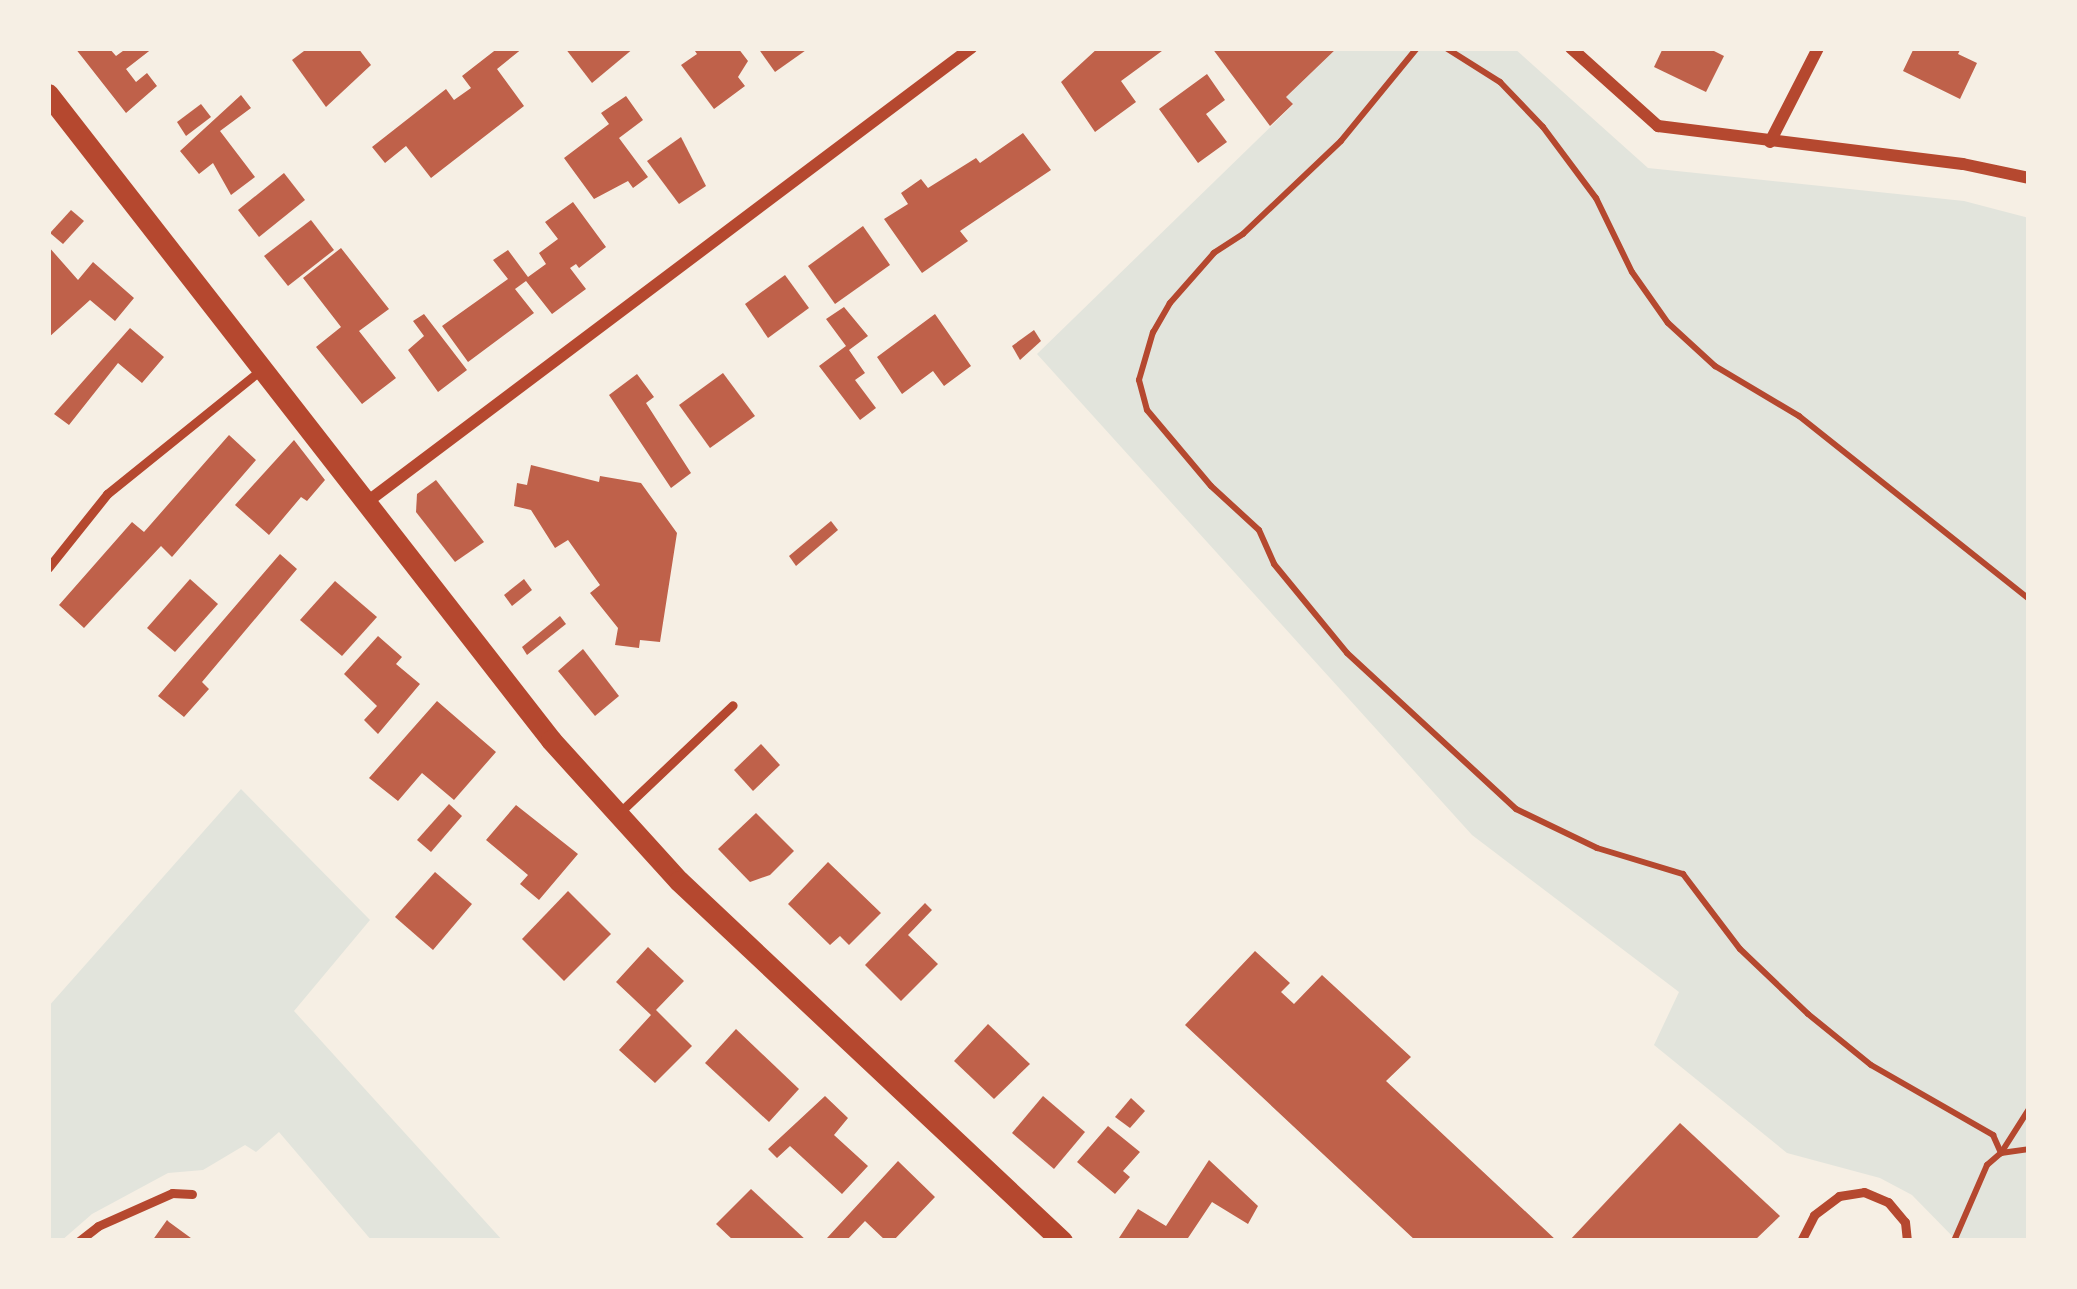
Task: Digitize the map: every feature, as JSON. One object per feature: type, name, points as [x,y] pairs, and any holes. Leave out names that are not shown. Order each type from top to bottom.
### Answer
[{"type":"street","points":[[367,502],[971,48]]},
{"type":"street","points":[[1571,48],[1658,126],[1963,164],[2029,178]]},
{"type":"street","points":[[1770,142],[1818,48]]},
{"type":"street","points":[[48,94],[551,740],[679,881],[1062,1241]]},
{"type":"lane","points":[[48,568],[107,494],[262,368]]},
{"type":"lane","points":[[618,814],[733,705]]},
{"type":"lane","points":[[1801,1241],[1814,1215],[1839,1196],[1864,1192],[1888,1202],[1905,1222],[1907,1241]]},
{"type":"lane","points":[[79,1241],[98,1226],[172,1193],[192,1194]]},
{"type":"path","points":[[1417,48],[1341,141],[1244,234],[1214,253],[1170,303],[1154,332],[1139,380],[1147,410],[1211,486],[1259,530],[1274,564],[1347,653],[1516,808],[1597,848],[1683,874],[1740,949],[1808,1014],[1871,1065],[1993,1135],[2001,1153]]},
{"type":"path","points":[[1446,48],[1500,82],[1543,127],[1596,198],[1632,272],[1668,322],[1714,366],[1799,416],[2029,598]]},
{"type":"path","points":[[1954,1241],[1987,1165],[2001,1153],[2029,1109]]},
{"type":"path","points":[[2001,1153],[2029,1149]]},
{"type":"shaded area","points":[[1337,48],[1514,48],[1648,168],[1964,201],[2029,218],[2029,1241],[1957,1241],[1912,1195],[1880,1178],[1787,1153],[1654,1045],[1679,992],[1472,835],[1037,354],[1293,105],[1286,97]]},
{"type":"shaded area","points":[[241,789],[370,920],[294,1011],[503,1241],[372,1241],[279,1132],[256,1152],[245,1145],[203,1170],[168,1173],[92,1214],[61,1241],[48,1241],[48,1007]]},
{"type":"building","points":[[75,48],[109,48],[116,56],[127,48],[153,48],[126,69],[136,82],[147,73],[157,86],[126,113]]},
{"type":"building","points":[[308,48],[358,48],[371,65],[326,107],[292,60]]},
{"type":"building","points":[[498,48],[523,48],[497,69],[524,106],[431,178],[406,146],[385,163],[372,147],[446,89],[454,100],[471,88],[462,76]]},
{"type":"building","points":[[565,48],[634,48],[592,83]]},
{"type":"building","points":[[693,48],[738,48],[748,61],[738,77],[745,86],[714,109],[681,65],[697,54]]},
{"type":"building","points":[[758,48],[809,48],[775,72]]},
{"type":"building","points":[[1098,48],[1166,48],[1121,81],[1136,102],[1095,132],[1061,82]]},
{"type":"building","points":[[1212,48],[1337,48],[1286,97],[1293,104],[1270,126]]},
{"type":"building","points":[[1663,48],[1708,48],[1724,56],[1706,92],[1654,67]]},
{"type":"building","points":[[1914,48],[1961,48],[1958,54],[1977,63],[1960,99],[1903,71]]},
{"type":"building","points":[[1207,74],[1225,100],[1206,114],[1227,142],[1198,163],[1159,109]]},
{"type":"building","points":[[241,95],[251,108],[220,131],[255,177],[231,195],[213,163],[199,174],[180,151]]},
{"type":"building","points":[[626,96],[643,120],[619,138],[648,177],[633,188],[628,181],[594,199],[564,158],[609,124],[601,113]]},
{"type":"building","points":[[201,104],[211,117],[186,136],[177,122]]},
{"type":"building","points":[[1023,133],[1051,170],[960,231],[968,241],[922,273],[884,219],[908,204],[901,193],[921,179],[928,188],[976,158],[980,163]]},
{"type":"building","points":[[681,137],[706,186],[679,204],[647,161]]},
{"type":"building","points":[[284,173],[305,200],[259,237],[238,210]]},
{"type":"building","points":[[573,202],[606,247],[579,268],[576,264],[570,268],[586,289],[552,314],[526,281],[515,289],[534,313],[468,362],[442,326],[508,279],[493,260],[508,250],[528,277],[546,264],[539,253],[558,239],[545,222]]},
{"type":"building","points":[[71,210],[84,221],[63,244],[50,233]]},
{"type":"building","points":[[311,220],[334,250],[288,286],[264,256]]},
{"type":"building","points":[[863,226],[890,265],[835,304],[808,266]]},
{"type":"building","points":[[48,246],[78,280],[93,262],[134,298],[115,321],[90,300],[48,338]]},
{"type":"building","points":[[341,248],[389,309],[359,331],[396,378],[362,404],[316,347],[341,327],[303,278]]},
{"type":"building","points":[[785,275],[809,308],[768,338],[745,304]]},
{"type":"building","points":[[844,307],[868,336],[849,350],[865,373],[855,380],[876,408],[860,420],[819,366],[846,346],[826,319]]},
{"type":"building","points":[[424,314],[467,370],[438,392],[408,350],[424,336],[413,321]]},
{"type":"building","points":[[935,314],[971,366],[944,386],[933,371],[902,394],[877,357]]},
{"type":"building","points":[[130,328],[164,357],[142,383],[118,363],[69,425],[54,414]]},
{"type":"building","points":[[1034,330],[1041,341],[1020,360],[1012,346]]},
{"type":"building","points":[[723,373],[755,416],[710,448],[679,405]]},
{"type":"building","points":[[637,374],[654,397],[646,403],[691,473],[671,488],[609,395]]},
{"type":"building","points":[[229,435],[256,460],[172,557],[161,546],[84,628],[59,605],[132,522],[144,532]]},
{"type":"building","points":[[294,440],[325,480],[307,501],[301,497],[269,535],[235,505]]},
{"type":"building","points":[[531,465],[599,482],[600,476],[641,483],[677,533],[660,642],[640,640],[639,648],[615,645],[618,628],[590,593],[600,585],[568,540],[555,548],[531,510],[514,506],[517,483],[527,485]]},
{"type":"building","points":[[436,480],[484,542],[455,562],[416,512],[417,494]]},
{"type":"building","points":[[831,521],[838,530],[796,566],[789,556]]},
{"type":"building","points":[[280,554],[297,569],[202,682],[209,689],[184,717],[158,696]]},
{"type":"building","points":[[190,579],[218,604],[175,652],[147,628]]},
{"type":"building","points":[[524,579],[532,590],[512,606],[504,595]]},
{"type":"building","points":[[335,581],[377,617],[342,656],[300,620]]},
{"type":"building","points":[[560,616],[566,624],[527,655],[522,647]]},
{"type":"building","points":[[378,636],[402,657],[396,664],[420,684],[378,734],[364,720],[377,706],[344,674]]},
{"type":"building","points":[[583,649],[619,696],[595,716],[558,671]]},
{"type":"building","points":[[437,701],[496,752],[454,800],[422,773],[398,801],[369,778]]},
{"type":"building","points":[[761,744],[780,765],[753,791],[734,770]]},
{"type":"building","points":[[449,804],[462,816],[431,852],[417,840]]},
{"type":"building","points":[[516,805],[578,854],[539,900],[520,884],[528,875],[486,840]]},
{"type":"building","points":[[756,813],[794,851],[770,875],[750,882],[718,849]]},
{"type":"building","points":[[828,862],[881,913],[849,945],[840,936],[830,945],[788,904]]},
{"type":"building","points":[[435,872],[472,904],[433,950],[395,917]]},
{"type":"building","points":[[568,891],[611,934],[564,981],[522,939]]},
{"type":"building","points":[[925,903],[932,910],[908,935],[938,964],[901,1001],[865,965]]},
{"type":"building","points":[[648,947],[684,981],[656,1010],[692,1046],[655,1083],[619,1050],[651,1015],[616,982]]},
{"type":"building","points":[[1255,951],[1290,983],[1281,992],[1294,1004],[1322,975],[1411,1057],[1386,1081],[1557,1241],[1416,1241],[1185,1025]]},
{"type":"building","points":[[988,1024],[1030,1064],[994,1099],[954,1061]]},
{"type":"building","points":[[736,1029],[799,1089],[769,1122],[705,1063]]},
{"type":"building","points":[[825,1096],[848,1118],[834,1135],[868,1166],[842,1194],[790,1146],[777,1158],[768,1149]]},
{"type":"building","points":[[1043,1096],[1085,1132],[1054,1169],[1012,1133]]},
{"type":"building","points":[[1131,1098],[1145,1111],[1130,1128],[1115,1117]]},
{"type":"building","points":[[1680,1123],[1780,1216],[1754,1241],[1569,1241]]},
{"type":"building","points":[[1108,1126],[1140,1152],[1123,1171],[1130,1177],[1115,1194],[1077,1162]]},
{"type":"building","points":[[1209,1160],[1258,1206],[1248,1224],[1212,1202],[1186,1241],[1117,1241],[1138,1209],[1166,1226]]},
{"type":"building","points":[[898,1161],[935,1197],[893,1241],[886,1241],[865,1221],[846,1241],[830,1241],[827,1238]]},
{"type":"building","points":[[751,1189],[807,1241],[734,1241],[716,1224]]},
{"type":"building","points":[[169,1222],[195,1241],[152,1241]]}]
